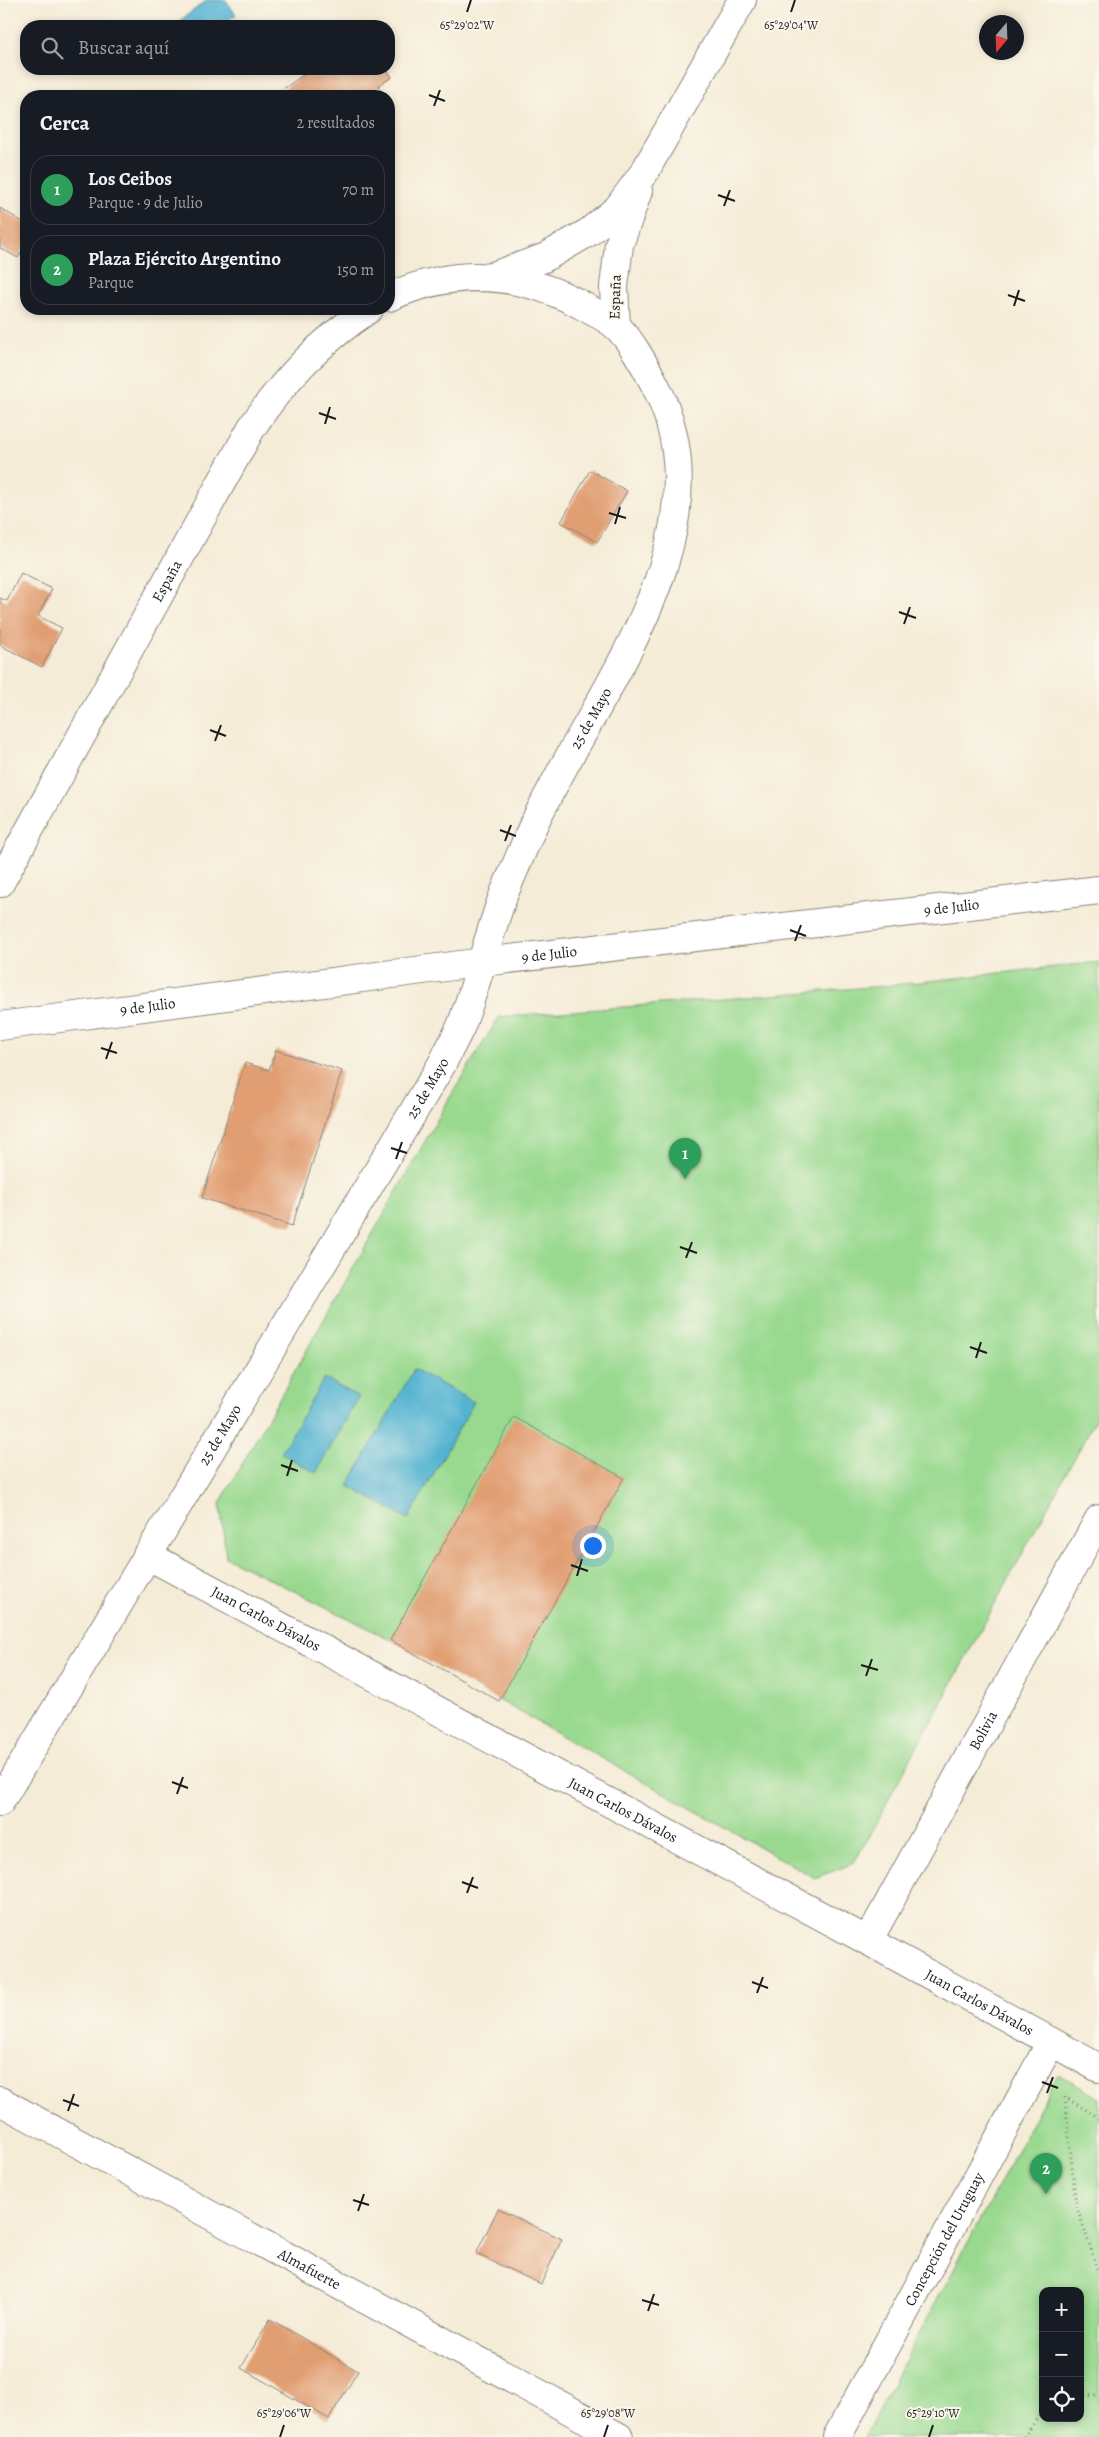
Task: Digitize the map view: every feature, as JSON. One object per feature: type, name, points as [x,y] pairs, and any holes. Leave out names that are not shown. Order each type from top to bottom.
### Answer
[{"type":"street","name":"España","points":[[492,277],[544,258],[589,232],[618,208],[645,171],[742,0]]},
{"type":"street","name":"España","points":[[616,326],[614,287],[619,245],[645,171]]},
{"type":"street","name":"España","points":[[395,294],[414,286],[450,279],[492,277],[524,281],[565,296],[616,326]]},
{"type":"street","name":"España","points":[[0,883],[252,427],[271,399],[302,362],[342,327],[360,315]]},
{"type":"street","name":"25 de Mayo","points":[[0,1802],[442,1064],[460,1026],[505,892],[549,793],[643,623],[658,586],[675,524],[678,476],[675,436],[667,407],[645,366],[616,326]]},
{"type":"street","name":"9 de Julio","points":[[0,1026],[483,962],[1099,890]]},
{"type":"street","name":"Bolivia","points":[[868,1941],[1099,1519]]},
{"type":"street","name":"Juan Carlos Dávalos","points":[[147,1555],[868,1941],[1099,2068]]},
{"type":"street","name":"Concepción del Uruguay","points":[[837,2437],[1051,2042]]},
{"type":"street","name":"Almafuerte","points":[[0,2101],[619,2437]]},
{"type":"path","points":[[1099,2118],[1064,2097],[1076,2205],[1099,2272]]},
{"type":"path","points":[[1084,2396],[1099,2395]]},
{"type":"path","points":[[1024,2437],[1039,2416]]},
{"type":"green space","points":[[1099,962],[1099,1413],[854,1863],[815,1878],[390,1639],[226,1557],[220,1503],[449,1099],[499,1017],[884,986]]},
{"type":"green space","points":[[1058,2074],[1099,2098],[1099,2437],[864,2437]]},
{"type":"water","points":[[207,0],[226,0],[236,15],[228,20],[182,19]]},
{"type":"water","points":[[414,1369],[474,1402],[408,1519],[348,1486]]},
{"type":"water","points":[[324,1378],[359,1397],[316,1473],[281,1453]]},
{"type":"building","points":[[303,75],[390,75],[392,77],[378,86],[381,90],[282,90]]},
{"type":"building","points":[[0,208],[20,220],[20,254],[18,258],[0,248]]},
{"type":"building","points":[[590,470],[627,491],[597,542],[561,522]]},
{"type":"building","points":[[21,573],[52,589],[38,616],[62,628],[42,667],[0,645],[0,598],[7,601]]},
{"type":"building","points":[[276,1050],[342,1071],[292,1226],[202,1198],[245,1063],[269,1070]]},
{"type":"building","points":[[514,1417],[624,1478],[499,1701],[390,1640]]},
{"type":"building","points":[[498,2209],[562,2239],[541,2284],[476,2254]]},
{"type":"building","points":[[270,2319],[358,2371],[329,2419],[241,2368]]},
{"type":"place","name":"Los Ceibos","points":[[685,1179]]},
{"type":"place","name":"Plaza Ejército Argentino","points":[[1046,2194]]}]
